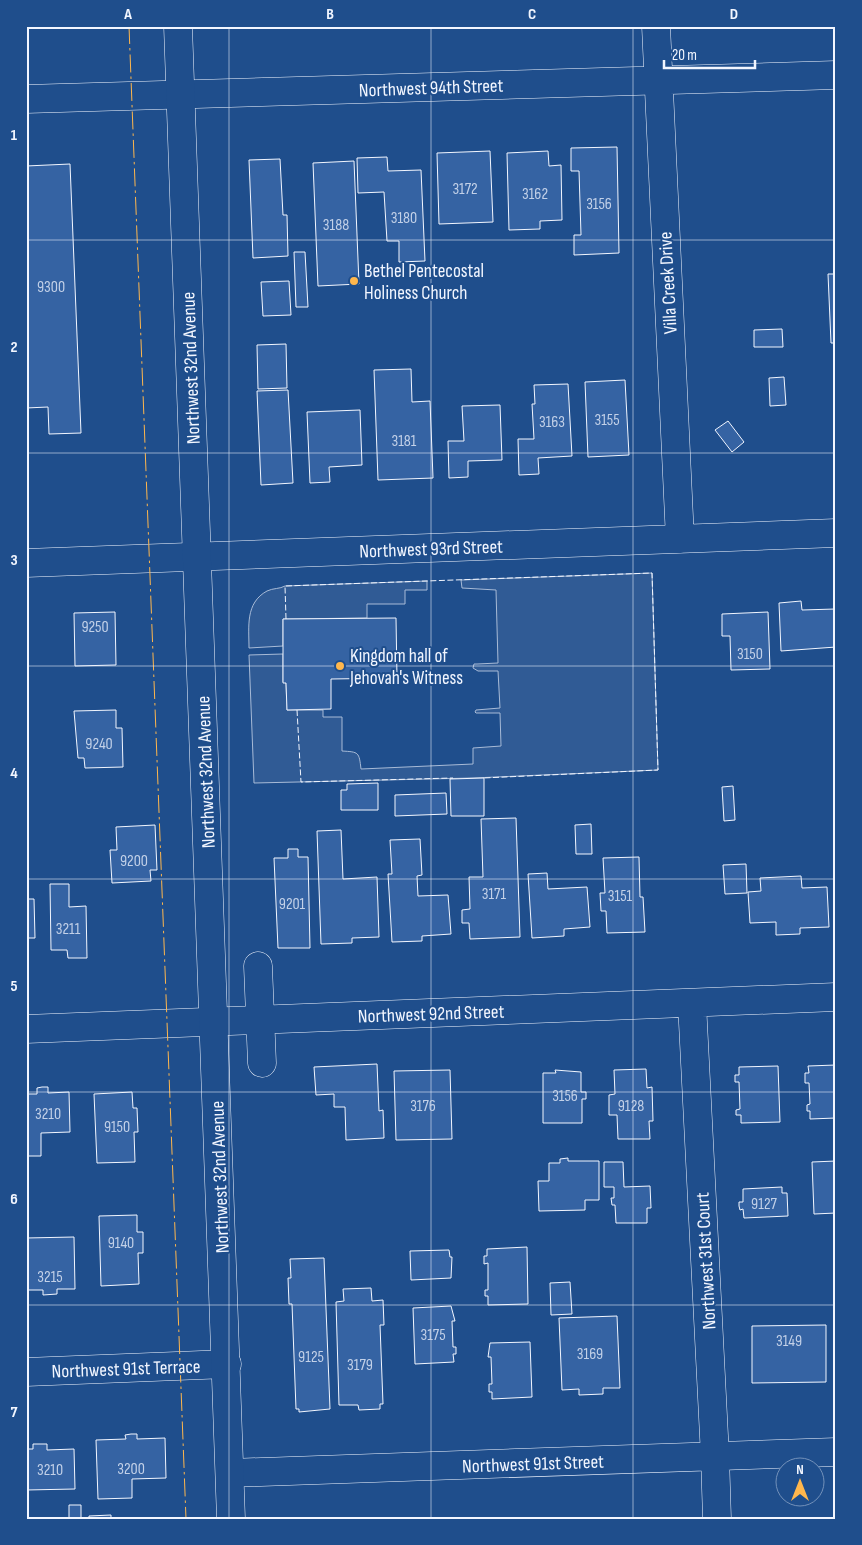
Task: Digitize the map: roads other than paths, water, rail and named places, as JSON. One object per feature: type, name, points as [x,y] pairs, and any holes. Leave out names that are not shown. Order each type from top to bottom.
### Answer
[{"type":"street","name":"Northwest 32nd Avenue","points":[[178,26],[231,1519]]},
{"type":"street","name":"Villa Creek Drive","points":[[656,26],[680,539]]},
{"type":"street","name":"Northwest 94th Street","points":[[26,99],[836,75]]},
{"type":"street","name":"Northwest 93rd Street","points":[[26,563],[836,533]]},
{"type":"street","points":[[258,966],[262,1063]]},
{"type":"street","name":"Northwest 92nd Street","points":[[26,1030],[836,997]]},
{"type":"street","name":"Northwest 31st Court","points":[[692,1003],[717,1519]]},
{"type":"street","name":"Northwest 91st Terrace","points":[[26,1372],[226,1364]]},
{"type":"street","name":"Northwest 91st Street","points":[[230,1473],[836,1452]]},
{"type":"place","name":"Bethel Pentecostal Holiness Church","points":[[354,281]]},
{"type":"place","name":"Kingdom hall of Jehovah's Witness","points":[[340,666]]}]
